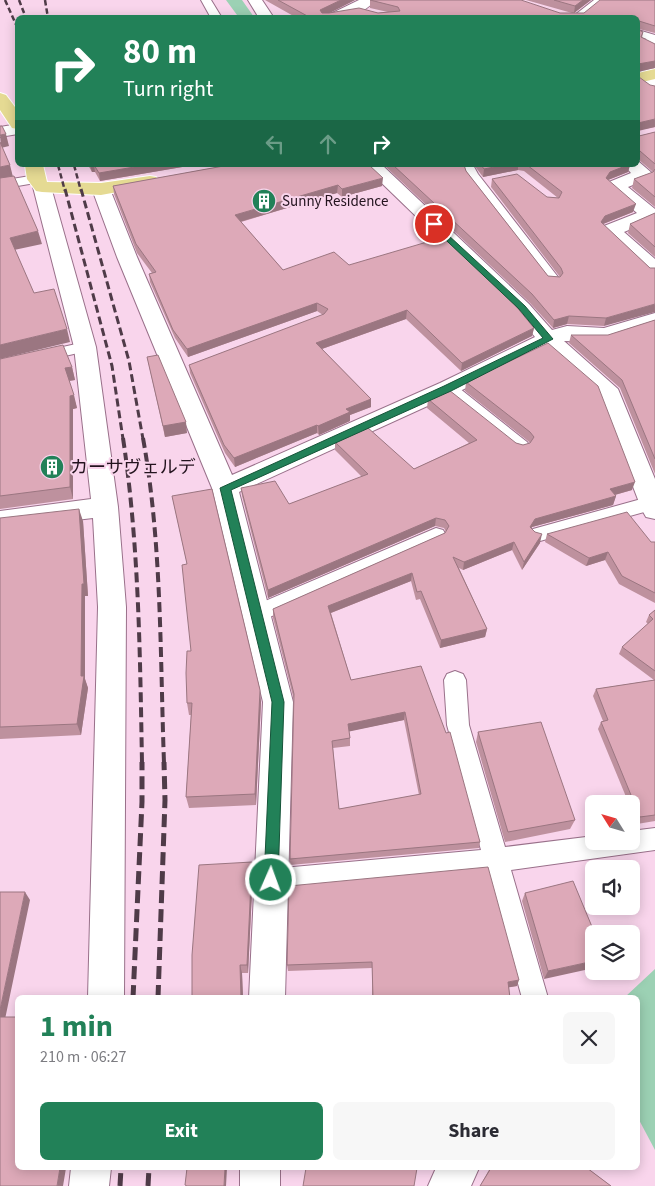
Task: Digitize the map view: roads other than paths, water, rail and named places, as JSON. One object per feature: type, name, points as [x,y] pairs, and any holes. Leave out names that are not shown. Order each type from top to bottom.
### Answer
[{"type":"main road","points":[[0,98],[15,120]]},
{"type":"main road","points":[[37,177],[101,190],[168,177]]},
{"type":"street","points":[[255,0],[265,15]]},
{"type":"street","points":[[337,15],[363,5]]},
{"type":"street","points":[[0,132],[15,129]]},
{"type":"street","points":[[374,167],[522,308],[548,339],[607,389],[654,506]]},
{"type":"street","points":[[635,167],[644,174],[615,186],[653,215]]},
{"type":"street","points":[[37,177],[86,347],[105,507],[112,607],[106,995]]},
{"type":"street","points":[[101,190],[127,257],[185,367],[225,488],[278,702],[267,995]]},
{"type":"street","points":[[653,215],[611,230],[655,270]]},
{"type":"street","points":[[225,488],[448,388],[548,339],[567,333],[606,335],[655,319]]},
{"type":"street","points":[[0,520],[105,507]]},
{"type":"street","points":[[89,1186],[91,1170]]},
{"type":"street","points":[[260,1170],[260,1186]]},
{"type":"street","points":[[448,1186],[458,1170]]},
{"type":"lane","points":[[206,0],[215,15]]},
{"type":"lane","points":[[574,15],[600,0]]},
{"type":"lane","points":[[469,167],[484,183],[553,280]]},
{"type":"lane","points":[[0,185],[37,177]]},
{"type":"lane","points":[[0,366],[86,347]]},
{"type":"lane","points":[[448,388],[521,446]]},
{"type":"lane","points":[[540,534],[654,506]]},
{"type":"lane","points":[[256,614],[436,535]]},
{"type":"lane","points":[[456,680],[458,725],[534,995]]},
{"type":"lane","points":[[271,880],[496,860],[655,839]]},
{"type":"railway","points":[[5,0],[15,22]]},
{"type":"railway","points":[[19,0],[25,15]]},
{"type":"railway","points":[[45,0],[48,15]]},
{"type":"railway","points":[[59,167],[65,191]]},
{"type":"railway","points":[[75,167],[81,191]]},
{"type":"railway","points":[[65,189],[112,366],[123,439]]},
{"type":"railway","points":[[81,189],[129,361],[143,439]]},
{"type":"railway","points":[[123,438],[136,559],[142,763]]},
{"type":"railway","points":[[143,438],[154,518],[157,559],[164,763]]},
{"type":"railway","points":[[158,995],[165,800],[164,762]]},
{"type":"railway","points":[[133,995],[142,763]]},
{"type":"railway","points":[[120,1186],[121,1170]]},
{"type":"railway","points":[[148,1186],[149,1170]]},
{"type":"place","name":"Sunny Residence","points":[[264,201]]},
{"type":"place","name":"カーサヴェルデ","points":[[52,467]]}]
